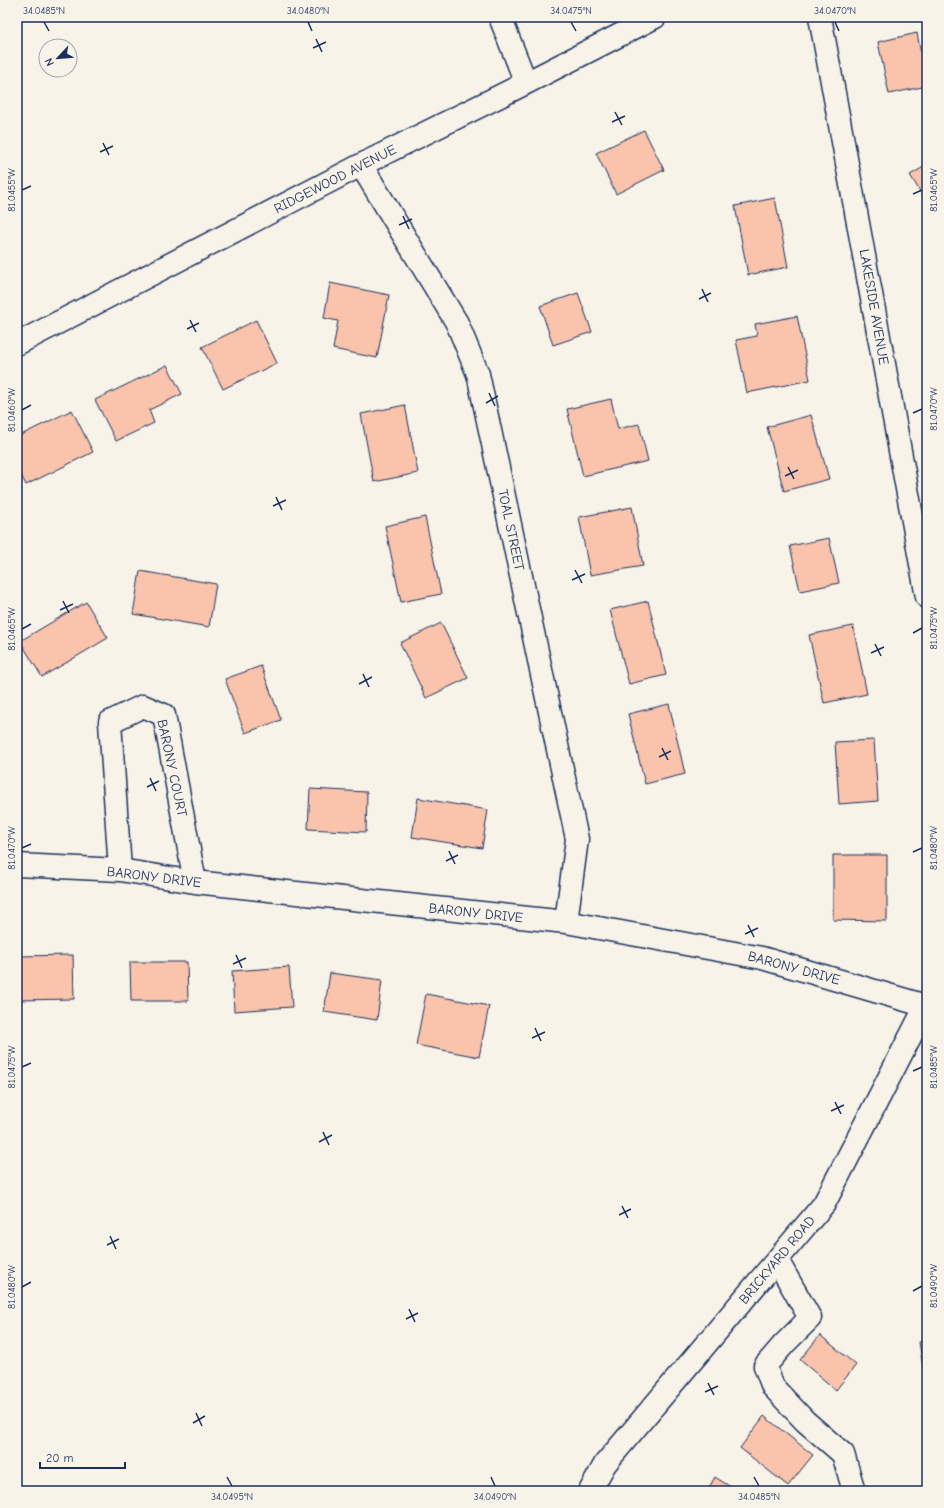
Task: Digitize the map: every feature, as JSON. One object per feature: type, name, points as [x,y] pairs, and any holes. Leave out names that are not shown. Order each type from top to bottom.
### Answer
[{"type":"street","points":[[500,17],[526,83]]},
{"type":"street","name":"RIDGEWOOD AVENUE","points":[[18,340],[655,17]]},
{"type":"street","name":"LAKESIDE AVENUE","points":[[820,17],[926,591]]},
{"type":"street","name":"TOAL STREET","points":[[361,165],[457,323],[478,374],[577,839],[566,922]]},
{"type":"street","name":"BARONY COURT","points":[[120,870],[110,722],[142,706],[164,715],[195,882]]},
{"type":"street","name":"BARONY DRIVE","points":[[17,866],[120,870],[195,882],[566,922],[762,958],[927,1005]]},
{"type":"street","name":"BRICKYARD ROAD","points":[[590,1491],[605,1464],[824,1204],[927,1005]]},
{"type":"street","points":[[777,1260],[810,1318],[765,1366],[773,1387],[805,1421],[843,1454],[854,1491]]},
{"type":"building","points":[[917,33],[927,86],[889,94],[878,42]]},
{"type":"building","points":[[644,130],[664,170],[616,194],[596,153]]},
{"type":"building","points":[[927,165],[927,203],[910,175]]},
{"type":"building","points":[[775,198],[788,267],[748,275],[735,206]]},
{"type":"building","points":[[330,283],[389,295],[377,358],[333,349],[338,321],[324,318]]},
{"type":"building","points":[[578,293],[592,332],[553,345],[540,306]]},
{"type":"building","points":[[797,316],[810,380],[747,393],[736,340],[757,336],[755,324]]},
{"type":"building","points":[[256,320],[277,363],[223,389],[202,347]]},
{"type":"building","points":[[167,365],[182,394],[149,410],[154,423],[116,441],[95,400]]},
{"type":"building","points":[[611,399],[618,429],[639,424],[648,461],[583,476],[567,409]]},
{"type":"building","points":[[405,405],[418,473],[374,482],[361,414]]},
{"type":"building","points":[[72,410],[93,452],[26,485],[17,467],[17,437]]},
{"type":"building","points":[[811,415],[829,479],[784,491],[767,427]]},
{"type":"building","points":[[632,507],[643,566],[590,575],[579,517]]},
{"type":"building","points":[[425,517],[441,594],[401,602],[385,526]]},
{"type":"building","points":[[829,538],[839,583],[800,591],[790,546]]},
{"type":"building","points":[[140,571],[216,584],[209,627],[133,614]]},
{"type":"building","points":[[648,601],[666,675],[629,684],[610,610]]},
{"type":"building","points":[[86,602],[108,638],[42,677],[20,641]]},
{"type":"building","points":[[441,623],[468,678],[426,698],[400,643]]},
{"type":"building","points":[[853,626],[867,694],[824,703],[809,635]]},
{"type":"building","points":[[261,666],[281,720],[245,733],[225,679]]},
{"type":"building","points":[[669,704],[685,774],[645,784],[628,714]]},
{"type":"building","points":[[874,740],[878,801],[839,804],[835,742]]},
{"type":"building","points":[[310,789],[367,792],[366,832],[308,829]]},
{"type":"building","points":[[418,798],[488,810],[482,848],[412,837]]},
{"type":"building","points":[[833,855],[887,855],[887,921],[833,920]]},
{"type":"building","points":[[73,955],[74,999],[17,1000],[17,956]]},
{"type":"building","points":[[130,962],[187,962],[188,1001],[131,1001]]},
{"type":"building","points":[[289,967],[292,1007],[234,1011],[232,971]]},
{"type":"building","points":[[330,973],[382,980],[377,1020],[324,1012]]},
{"type":"building","points":[[426,994],[489,1006],[479,1057],[416,1045]]},
{"type":"building","points":[[820,1335],[856,1365],[836,1390],[800,1360]]},
{"type":"building","points":[[927,1341],[927,1381],[925,1381],[919,1342]]},
{"type":"building","points":[[764,1416],[813,1455],[788,1486],[740,1448]]},
{"type":"building","points":[[715,1477],[737,1491],[707,1491]]}]
